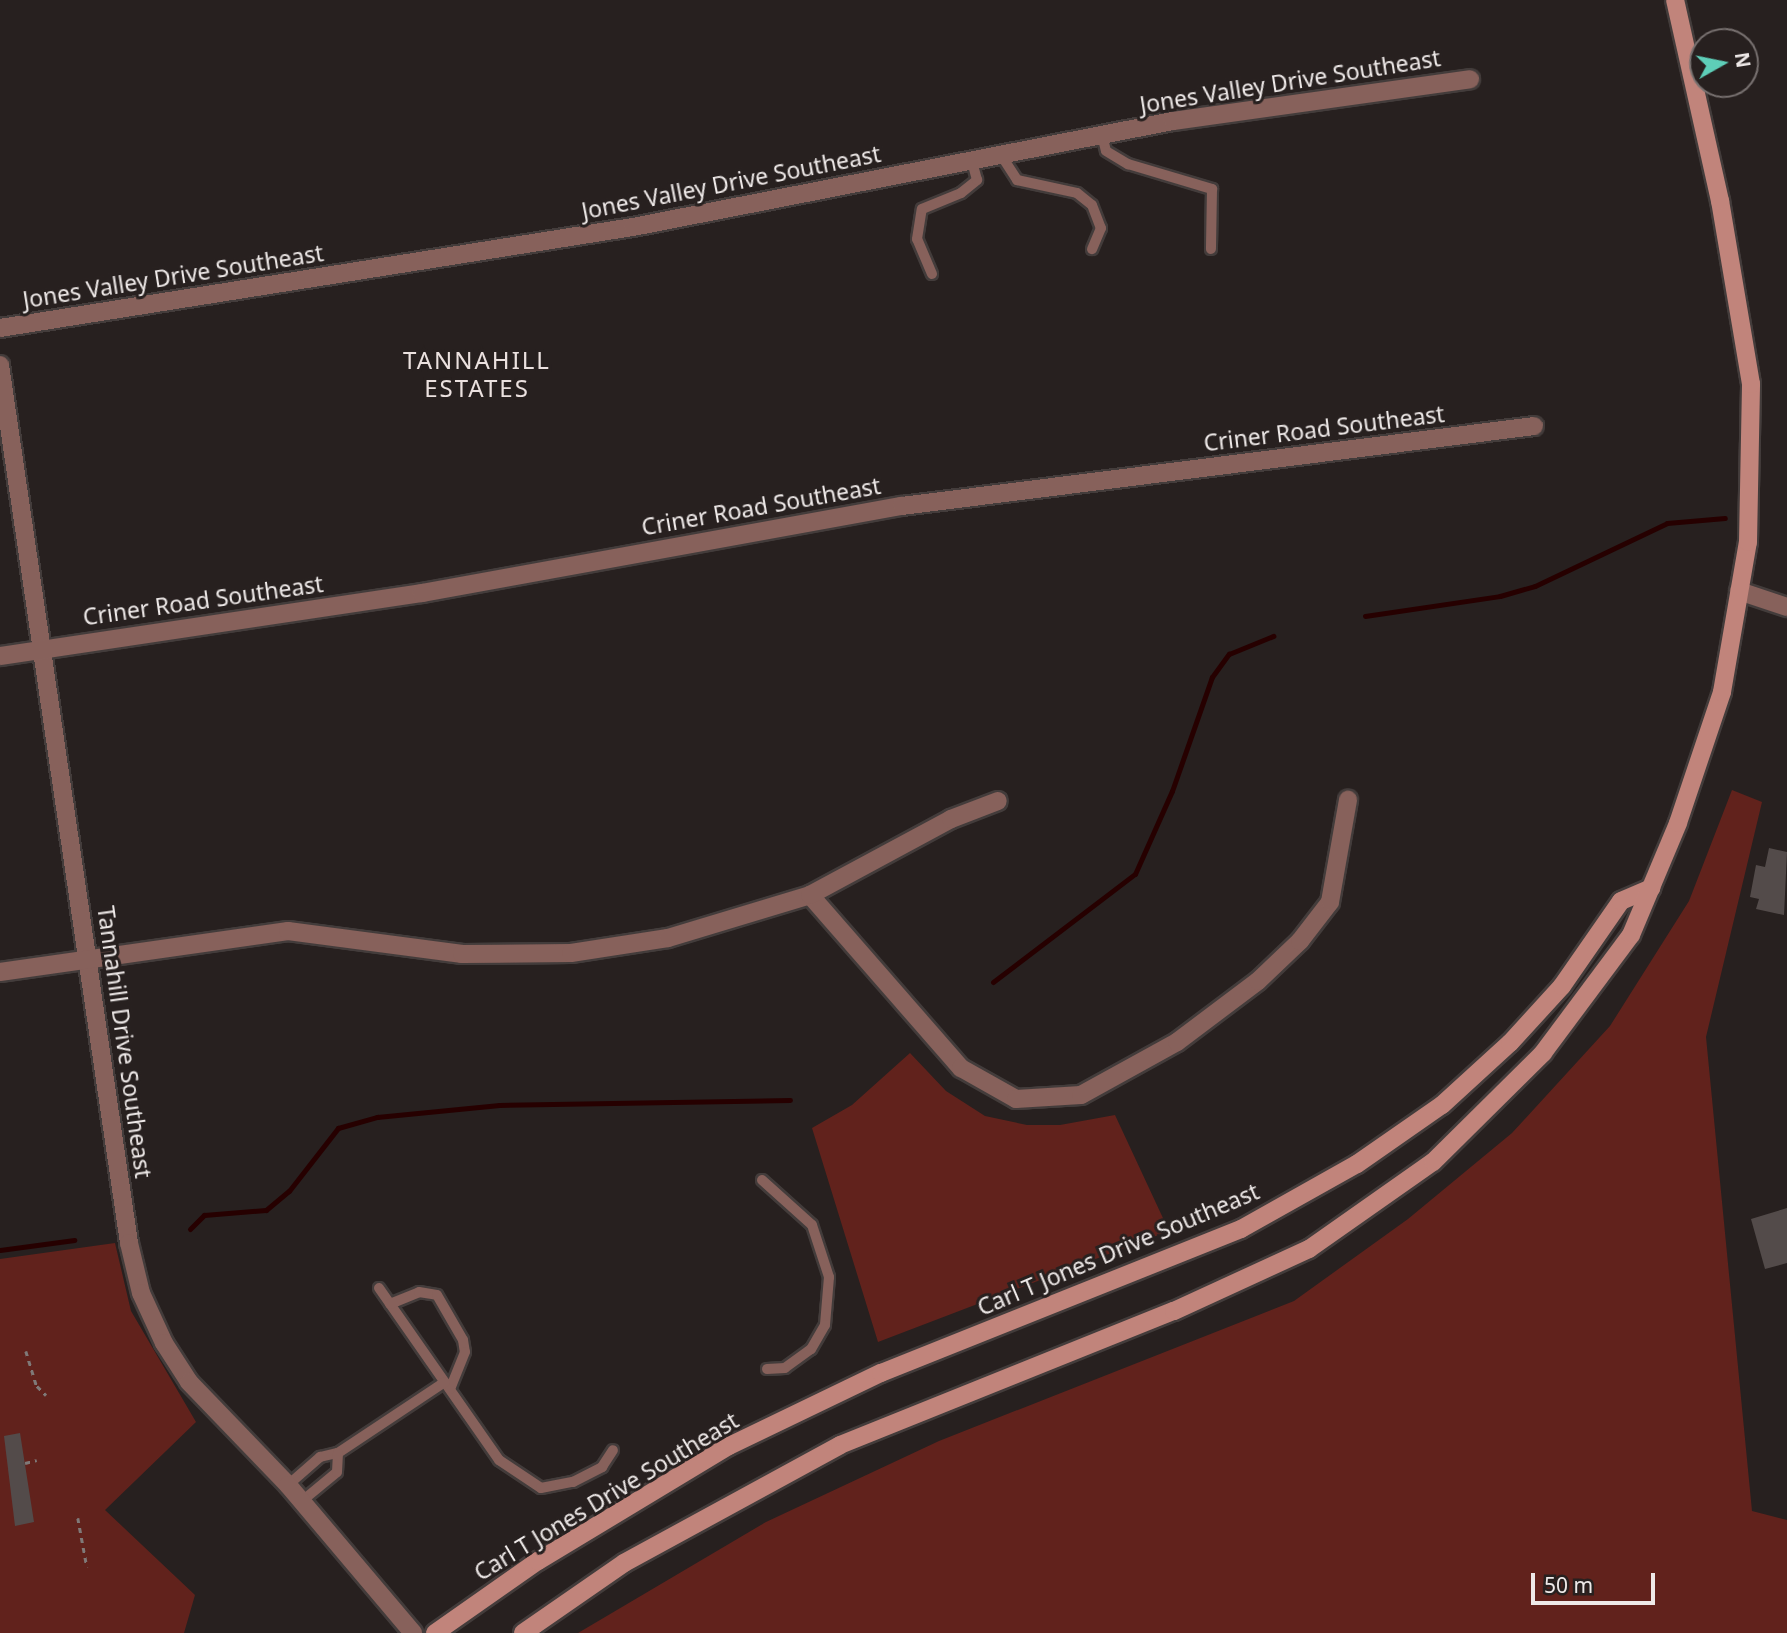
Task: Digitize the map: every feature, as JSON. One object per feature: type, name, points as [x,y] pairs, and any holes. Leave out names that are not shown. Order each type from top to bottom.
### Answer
[{"type":"main road","points":[[523,1633],[624,1563],[840,1445],[1174,1311],[1309,1249],[1433,1162],[1543,1053],[1631,935],[1651,888],[1722,692],[1748,542],[1751,384],[1720,201],[1675,0]]},
{"type":"main road","name":"Carl T Jones Drive Southeast","points":[[435,1633],[538,1561],[729,1446],[881,1373],[1241,1229],[1357,1164],[1442,1105],[1510,1043],[1562,986],[1621,901],[1651,888]]},
{"type":"street","name":"Jones Valley Drive Southeast","points":[[0,328],[633,227],[1102,135],[1470,79]]},
{"type":"street","name":"Tannahill Drive Southeast","points":[[0,365],[129,1243],[141,1293],[189,1382],[303,1501],[413,1633]]},
{"type":"street","name":"Criner Road Southeast","points":[[0,656],[422,593],[902,506],[1534,426]]},
{"type":"street","points":[[1740,591],[1787,607]]},
{"type":"street","points":[[810,895],[961,1068],[1016,1099],[1081,1096],[1177,1042],[1258,981],[1300,941],[1330,902],[1348,800]]},
{"type":"street","points":[[0,972],[288,931],[462,954],[571,953],[668,938],[810,895],[951,819],[998,801]]},
{"type":"lane","points":[[1102,135],[1106,151],[1128,164],[1212,189],[1211,248]]},
{"type":"lane","points":[[1001,155],[1017,180],[1077,193],[1092,205],[1101,228],[1092,250]]},
{"type":"lane","points":[[932,274],[917,239],[922,209],[961,193],[977,180],[972,161]]},
{"type":"lane","points":[[762,1180],[812,1225],[829,1277],[825,1325],[811,1349],[785,1368],[767,1369]]},
{"type":"lane","points":[[379,1288],[499,1460],[541,1489],[573,1482],[602,1467],[613,1450]]},
{"type":"lane","points":[[288,1485],[320,1457],[338,1453],[447,1386],[465,1352],[463,1339],[437,1295],[419,1292],[390,1304]]},
{"type":"lane","points":[[303,1501],[337,1472],[338,1453]]},
{"type":"path","points":[[26,1351],[37,1386],[46,1395]]},
{"type":"path","points":[[25,1463],[37,1460]]},
{"type":"path","points":[[78,1518],[87,1567]]},
{"type":"shaded area","points":[[1732,790],[1762,802],[1706,1037],[1752,1511],[1787,1520],[1787,1633],[578,1633],[766,1522],[939,1441],[1294,1301],[1408,1219],[1512,1133],[1610,1026],[1689,901]]},
{"type":"shaded area","points":[[910,1053],[946,1091],[985,1116],[1027,1125],[1060,1125],[1115,1115],[1169,1231],[878,1342],[812,1128],[852,1105]]},
{"type":"shaded area","points":[[115,1243],[131,1311],[196,1422],[105,1510],[195,1595],[184,1633],[0,1633],[0,1259]]},
{"type":"building","points":[[1769,848],[1787,852],[1784,915],[1756,909],[1759,899],[1750,897],[1756,865],[1765,867]]},
{"type":"building","points":[[1787,1208],[1787,1263],[1765,1269],[1751,1219]]},
{"type":"building","points":[[20,1433],[34,1522],[15,1526],[4,1436]]},
{"type":"waterway","points":[[1365,616],[1500,596],[1535,586],[1667,523],[1725,518]]},
{"type":"waterway","points":[[993,982],[1135,874],[1172,791],[1212,677],[1229,654],[1273,636]]},
{"type":"waterway","points":[[190,1229],[204,1215],[266,1210],[289,1191],[338,1128],[377,1117],[499,1105],[790,1100]]},
{"type":"waterway","points":[[0,1250],[74,1240]]},
{"type":"district","name":"TANNAHILL ESTATES","points":[[477,374]]}]
